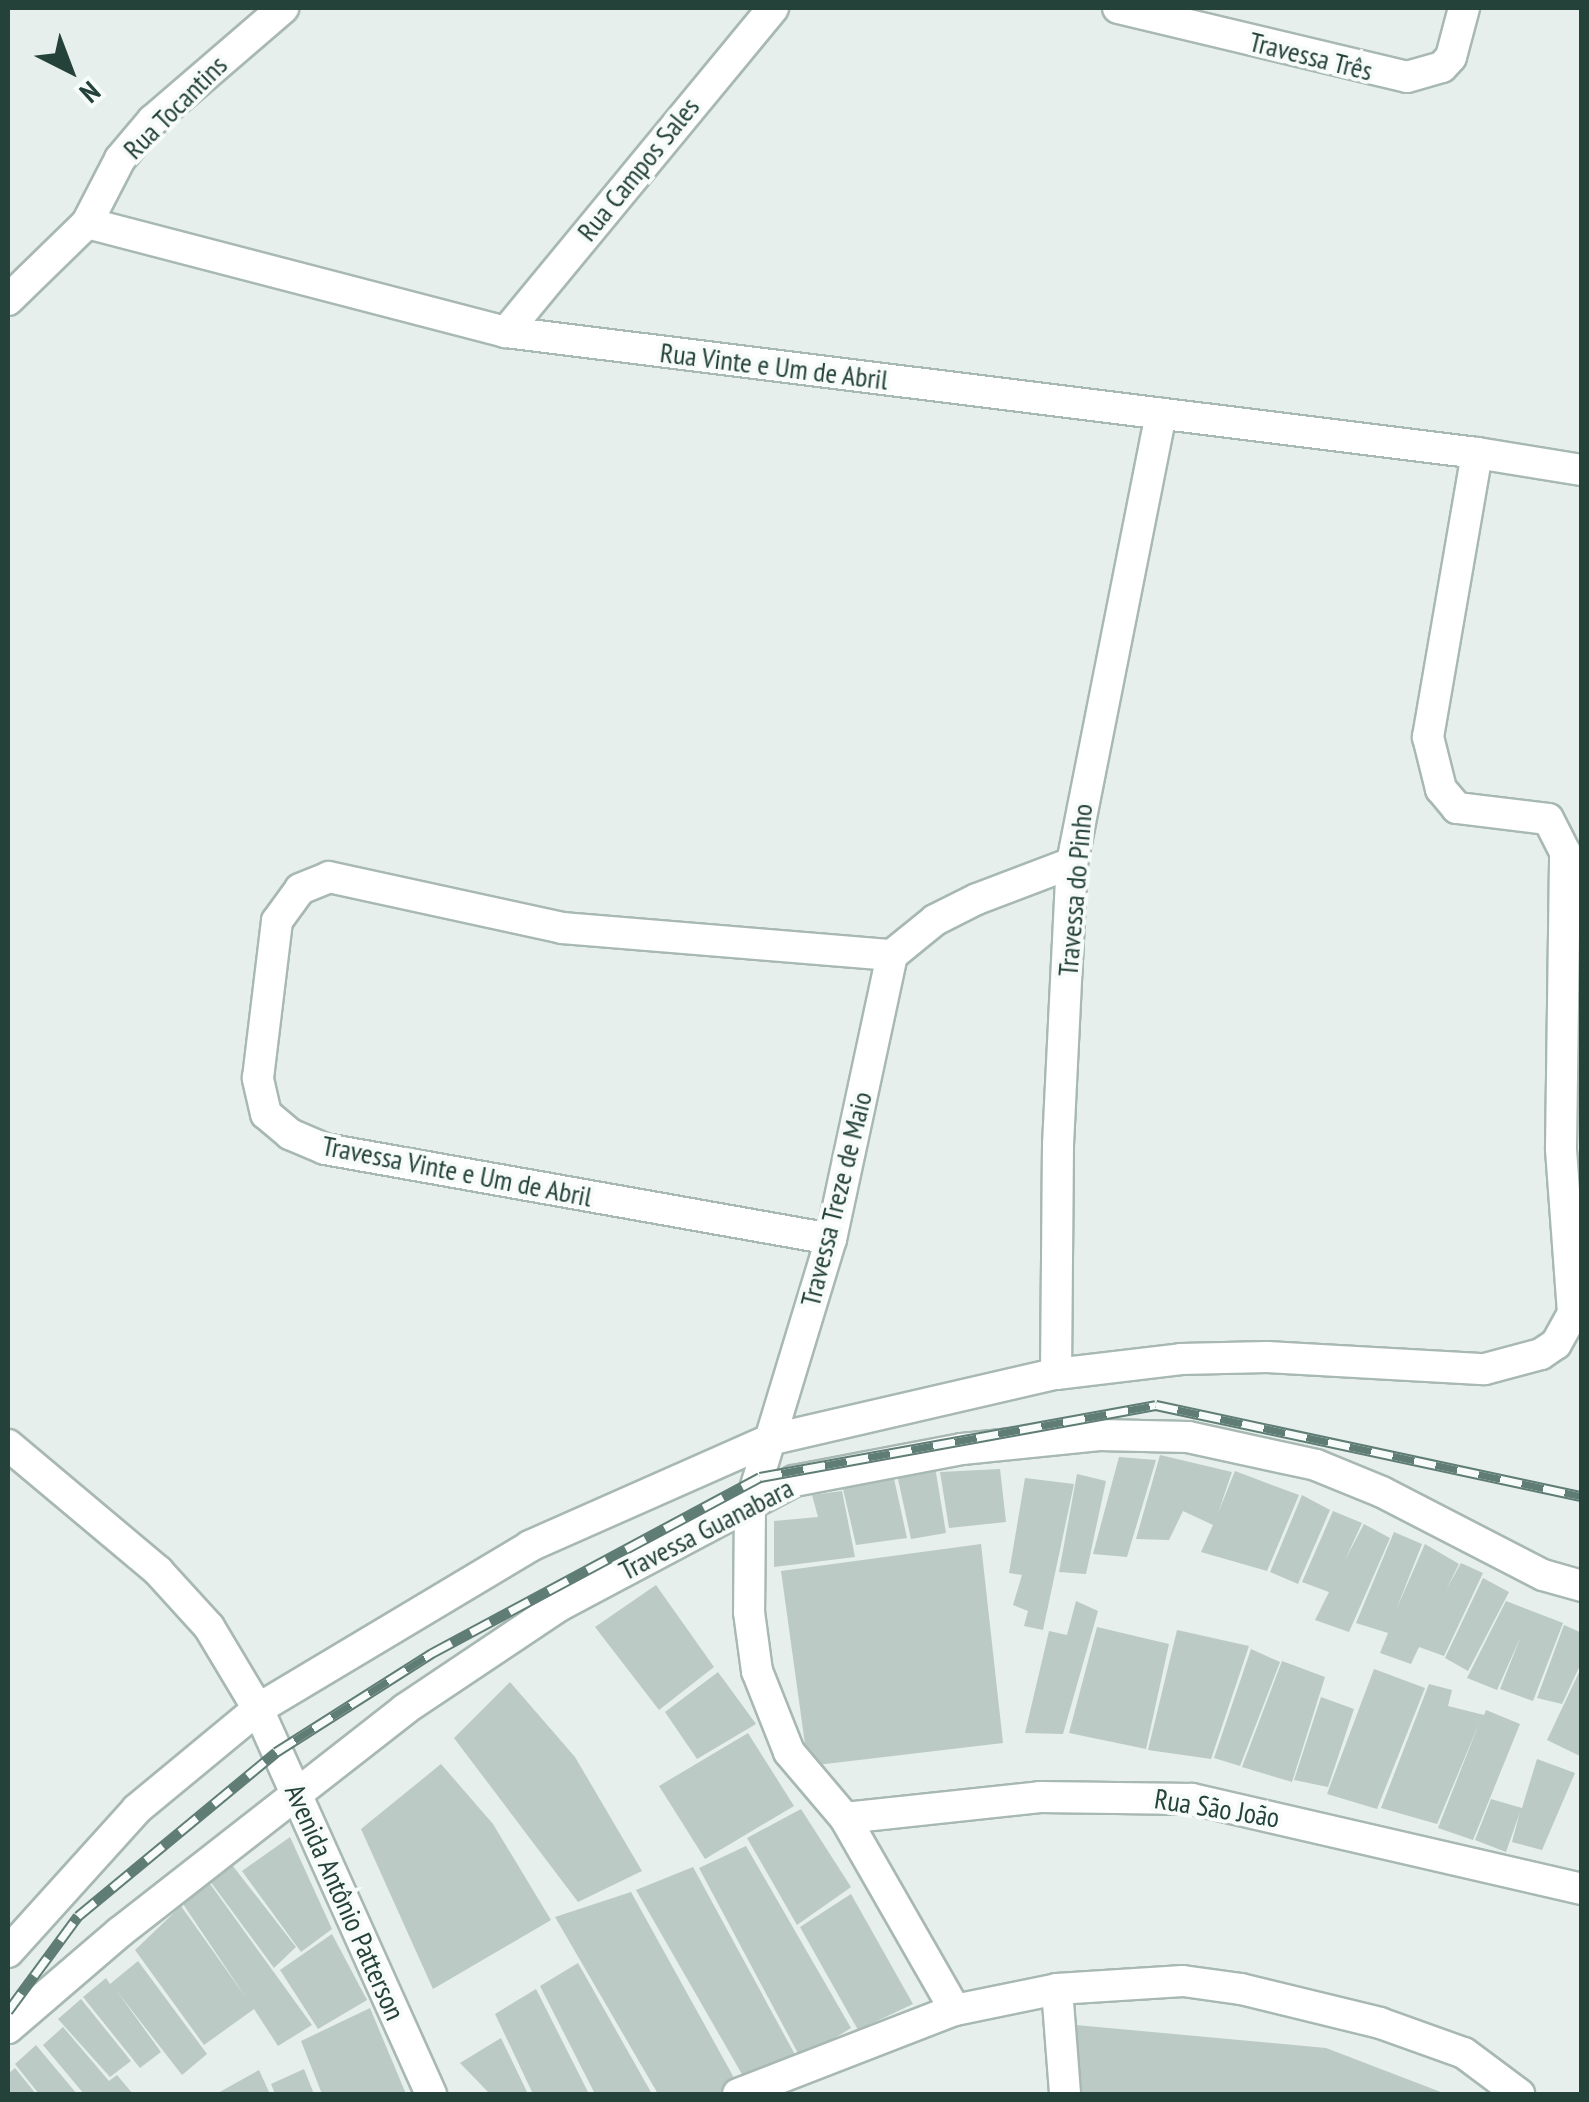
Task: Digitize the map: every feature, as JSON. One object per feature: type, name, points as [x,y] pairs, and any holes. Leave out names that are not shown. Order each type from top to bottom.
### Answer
[{"type":"street","name":"Rua Tocantins","points":[[88,223],[120,159],[153,120],[282,8]]},
{"type":"street","name":"Rua Campos Sales","points":[[506,332],[773,8]]},
{"type":"street","name":"Travessa Três","points":[[1118,8],[1408,77],[1442,67],[1451,57],[1464,8]]},
{"type":"street","points":[[8,300],[88,223]]},
{"type":"street","name":"Rua Vinte e Um de Abril","points":[[88,223],[506,332],[1477,452],[1582,470]]},
{"type":"street","name":"Travessa do Pinho","points":[[1056,1374],[1058,1145],[1072,863],[1162,414]]},
{"type":"street","points":[[8,1952],[137,1809],[258,1710],[530,1546],[770,1440],[1056,1374],[1181,1358],[1267,1357],[1486,1369],[1541,1354],[1566,1332],[1573,1314],[1560,1148],[1565,852],[1548,820],[1457,808],[1441,789],[1428,737],[1477,452]]},
{"type":"street","points":[[892,954],[935,920],[977,898],[1072,863]]},
{"type":"street","name":"Travessa Vinte e Um de Abril","points":[[831,1239],[325,1149],[290,1134],[266,1114],[258,1078],[277,921],[300,889],[329,876],[562,928],[892,954]]},
{"type":"street","name":"Travessa Treze de Maio","points":[[892,954],[831,1239],[750,1505],[749,1612],[757,1672],[789,1752],[844,1818],[955,2010]]},
{"type":"street","name":"Travessa Guanabara","points":[[8,2028],[120,1932],[404,1709],[559,1606],[794,1481],[904,1457],[1099,1435],[1188,1437],[1316,1465],[1382,1492],[1543,1575],[1582,1586]]},
{"type":"street","name":"Avenida Antônio Patterson","points":[[8,1445],[158,1571],[209,1627],[258,1710],[430,2094]]},
{"type":"street","name":"Rua São João","points":[[844,1818],[1040,1797],[1192,1798],[1582,1889]]},
{"type":"street","points":[[738,2094],[955,2010],[1057,1988],[1183,1981],[1241,1989],[1380,2023],[1464,2053],[1519,2094]]},
{"type":"street","points":[[1057,1988],[1065,2094]]},
{"type":"building","points":[[1160,1455],[1232,1472],[1218,1513],[1235,1471],[1299,1495],[1267,1571],[1201,1552],[1213,1525],[1183,1511],[1169,1540],[1136,1539]]},
{"type":"building","points":[[1119,1457],[1156,1460],[1127,1557],[1093,1554]]},
{"type":"building","points":[[934,1461],[946,1533],[911,1539],[895,1465]]},
{"type":"building","points":[[891,1465],[907,1538],[856,1545],[840,1476]]},
{"type":"building","points":[[1000,1469],[1006,1522],[949,1528],[940,1472]]},
{"type":"building","points":[[1077,1474],[1106,1481],[1086,1574],[1059,1572]]},
{"type":"building","points":[[1025,1478],[1074,1484],[1043,1630],[1024,1626],[1028,1611],[1013,1605],[1022,1575],[1009,1573]]},
{"type":"building","points":[[842,1491],[855,1557],[774,1567],[774,1521],[818,1517],[812,1495]]},
{"type":"building","points":[[1302,1495],[1330,1510],[1298,1584],[1270,1572]]},
{"type":"building","points":[[1333,1511],[1362,1523],[1345,1560],[1364,1524],[1390,1538],[1349,1632],[1315,1620],[1329,1592],[1302,1582]]},
{"type":"building","points":[[1394,1532],[1422,1544],[1396,1610],[1425,1544],[1459,1564],[1446,1590],[1461,1563],[1483,1573],[1444,1656],[1419,1647],[1411,1664],[1380,1653],[1388,1633],[1356,1623]]},
{"type":"building","points":[[981,1544],[1003,1743],[808,1766],[781,1571]]},
{"type":"building","points":[[1483,1578],[1509,1592],[1468,1671],[1445,1658]]},
{"type":"building","points":[[656,1585],[714,1667],[659,1710],[595,1627]]},
{"type":"building","points":[[1076,1601],[1098,1611],[1063,1734],[1025,1733],[1049,1631],[1067,1635]]},
{"type":"building","points":[[1506,1601],[1563,1623],[1533,1701],[1500,1689],[1521,1636],[1497,1690],[1467,1678]]},
{"type":"building","points":[[1564,1625],[1582,1633],[1582,1661],[1562,1704],[1537,1698]]},
{"type":"building","points":[[1097,1627],[1169,1644],[1146,1749],[1069,1733]]},
{"type":"building","points":[[1177,1630],[1249,1646],[1211,1759],[1148,1750]]},
{"type":"building","points":[[1251,1649],[1280,1662],[1240,1766],[1214,1758]]},
{"type":"building","points":[[1282,1661],[1325,1677],[1292,1782],[1242,1767]]},
{"type":"building","points":[[1582,1666],[1582,1757],[1547,1740]]},
{"type":"building","points":[[1374,1669],[1425,1688],[1377,1809],[1327,1794]]},
{"type":"building","points":[[718,1672],[756,1724],[697,1759],[665,1712]]},
{"type":"building","points":[[510,1682],[575,1757],[642,1871],[578,1902],[454,1738]]},
{"type":"building","points":[[1429,1684],[1452,1690],[1448,1706],[1484,1715],[1486,1710],[1520,1724],[1473,1840],[1438,1828],[1480,1721],[1437,1824],[1381,1808]]},
{"type":"building","points":[[1321,1697],[1354,1709],[1328,1787],[1294,1780]]},
{"type":"building","points":[[748,1733],[794,1806],[705,1859],[659,1786]]},
{"type":"building","points":[[1537,1759],[1575,1773],[1542,1850],[1512,1842],[1520,1812],[1506,1852],[1475,1840],[1491,1799],[1522,1808]]},
{"type":"building","points":[[441,1764],[493,1824],[551,1920],[433,1989],[361,1829]]},
{"type":"building","points":[[801,1809],[851,1887],[797,1925],[747,1838]]},
{"type":"building","points":[[290,1837],[332,1929],[301,1952],[242,1871]]},
{"type":"building","points":[[746,1846],[851,2028],[801,2059],[699,1868]]},
{"type":"building","points":[[229,1861],[296,1947],[274,1968],[207,1877]]},
{"type":"building","points":[[693,1867],[799,2062],[747,2083],[636,1890]]},
{"type":"building","points":[[208,1881],[312,2025],[278,2046],[254,2009],[204,2045],[135,1950],[181,1906],[247,1999],[183,1904]]},
{"type":"building","points":[[631,1892],[738,2085],[714,2094],[658,2094],[555,1917]]},
{"type":"building","points":[[851,1894],[913,2004],[858,2030],[800,1927]]},
{"type":"building","points":[[332,1934],[367,2000],[318,2029],[280,1970]]},
{"type":"building","points":[[138,1961],[207,2054],[182,2075],[116,1990],[161,2052],[140,2068],[83,1997],[106,1978],[110,1984]]},
{"type":"building","points":[[578,1963],[652,2094],[595,2094],[540,1986]]},
{"type":"building","points":[[536,1989],[589,2094],[533,2094],[495,2014]]},
{"type":"building","points":[[81,1999],[131,2061],[110,2077],[58,2019]]},
{"type":"building","points":[[370,2008],[406,2094],[322,2094],[301,2041]]},
{"type":"building","points":[[1076,2025],[1326,2048],[1446,2094],[1082,2094]]},
{"type":"building","points":[[63,2027],[109,2081],[117,2075],[133,2094],[84,2094],[43,2045]]},
{"type":"building","points":[[501,2038],[528,2094],[490,2094],[460,2063]]},
{"type":"building","points":[[36,2045],[77,2094],[39,2094],[15,2064]]},
{"type":"building","points":[[15,2068],[36,2094],[8,2094],[8,2074]]},
{"type":"building","points":[[304,2069],[314,2094],[275,2094],[271,2084]]},
{"type":"building","points":[[259,2070],[270,2094],[216,2094]]},
{"type":"railway","points":[[8,2011],[78,1916],[276,1752],[432,1653],[760,1477],[1156,1405],[1582,1496]]}]
